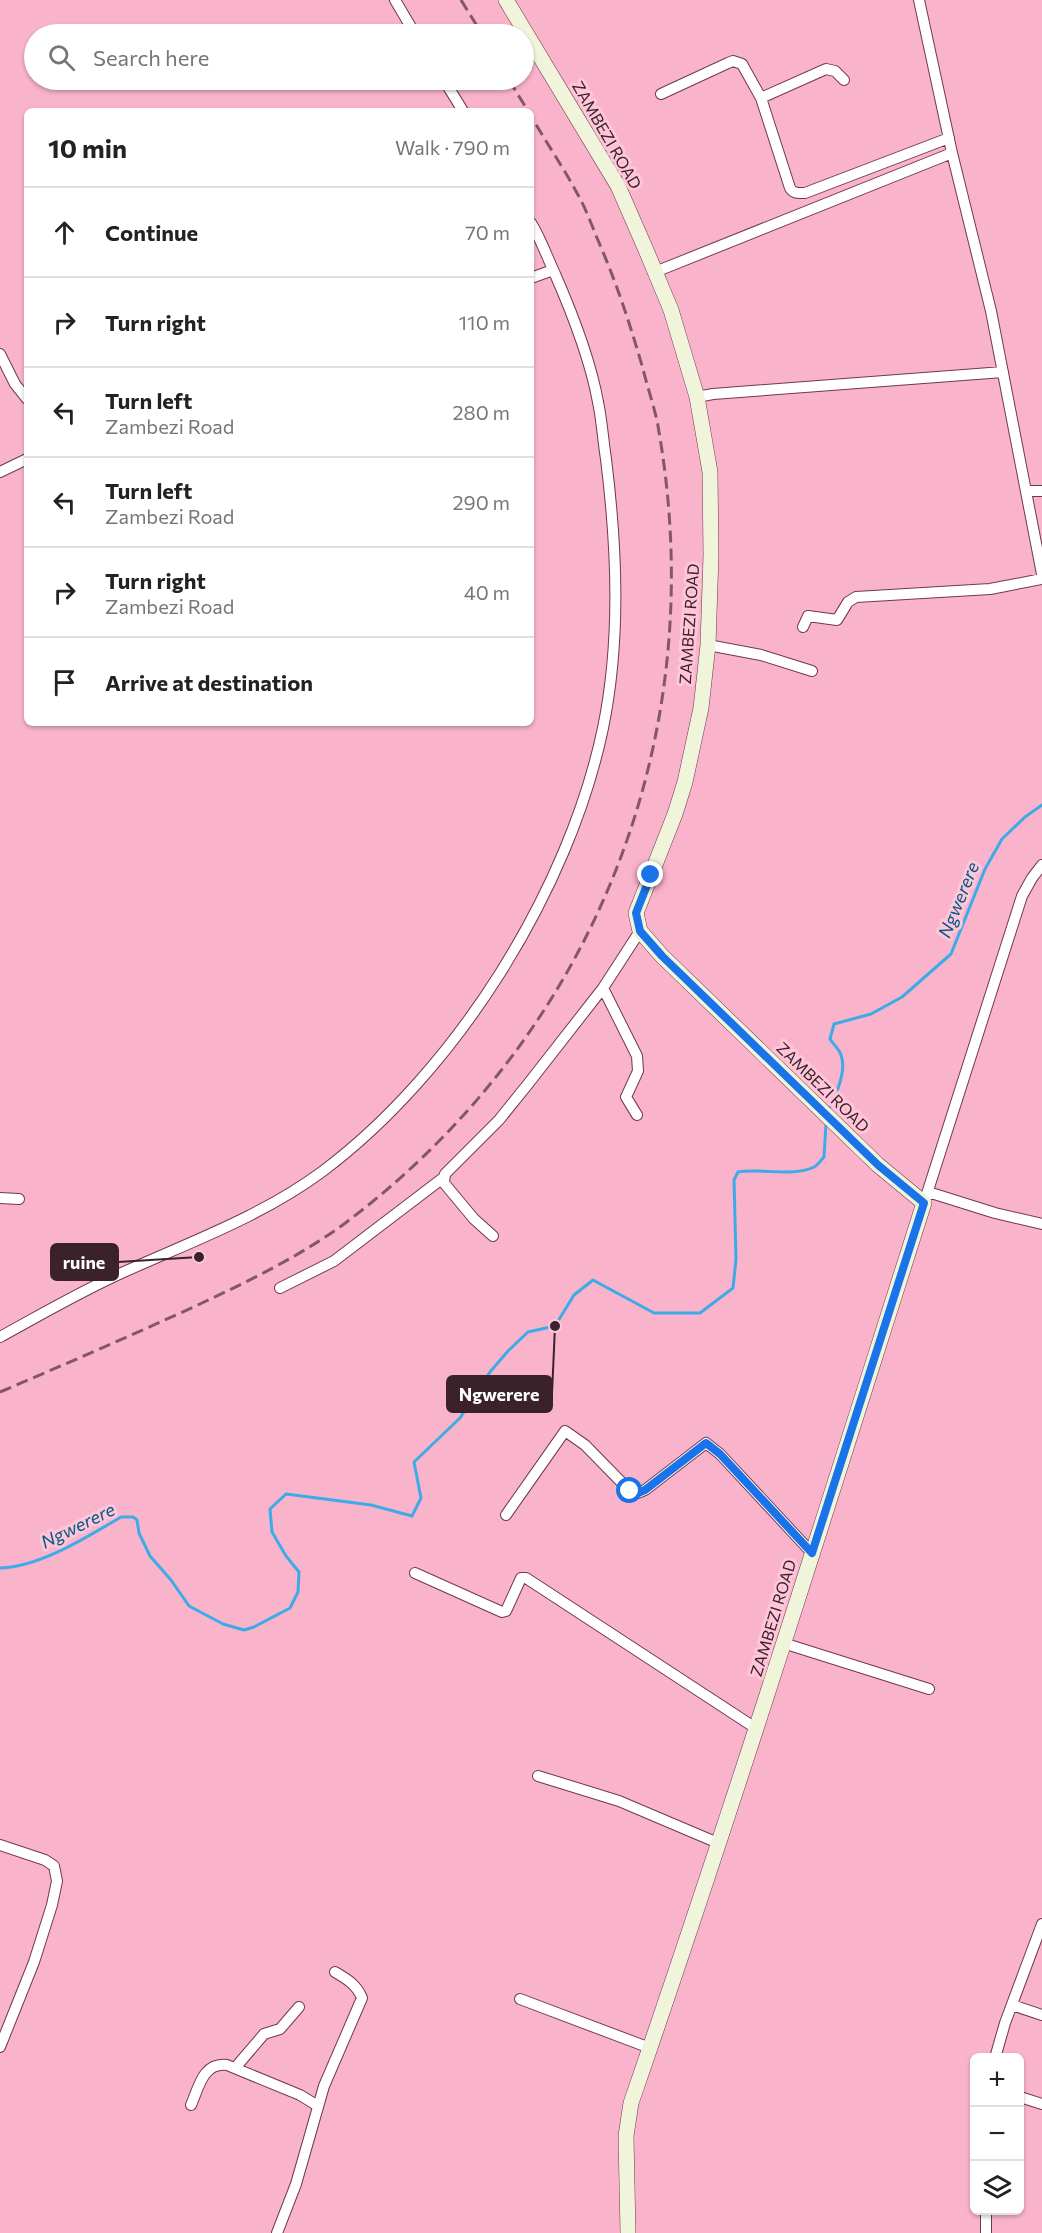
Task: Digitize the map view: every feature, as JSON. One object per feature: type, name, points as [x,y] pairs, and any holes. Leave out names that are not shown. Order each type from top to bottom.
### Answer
[{"type":"main road","name":"ZAMBEZI ROAD","points":[[506,0],[520,24]]},
{"type":"main road","name":"ZAMBEZI ROAD","points":[[534,46],[618,186],[671,310],[697,397],[710,472],[711,555],[708,645],[701,708],[675,814],[636,913],[640,931],[662,956],[878,1165],[926,1198],[757,1729],[631,2103],[626,2136],[628,2233]]},
{"type":"street","points":[[395,0],[409,24]]},
{"type":"street","points":[[919,0],[952,153],[978,254],[1042,574]]},
{"type":"street","points":[[661,94],[734,61],[742,64],[761,98],[790,188],[798,194],[949,138]]},
{"type":"street","points":[[761,98],[826,69],[835,71],[844,80]]},
{"type":"street","points":[[450,90],[461,108]]},
{"type":"street","points":[[655,272],[952,153]]},
{"type":"street","points":[[0,1337],[91,1287],[278,1200],[321,1172],[362,1139],[426,1073],[462,1028],[496,978],[542,900],[571,834],[595,764],[604,725],[615,629],[615,565],[612,508],[598,403],[576,326],[534,229]]},
{"type":"street","points":[[534,277],[553,270]]},
{"type":"street","points":[[0,354],[15,384],[24,395]]},
{"type":"street","points":[[697,397],[1003,372]]},
{"type":"street","points":[[0,472],[24,460]]},
{"type":"street","points":[[1026,491],[1042,491]]},
{"type":"street","points":[[803,627],[808,616],[837,620],[848,602],[856,597],[990,589],[1042,579]]},
{"type":"street","points":[[708,645],[761,655],[812,671]]},
{"type":"street","points":[[1042,864],[1022,896],[926,1198],[1042,1224]]},
{"type":"street","points":[[280,1288],[334,1261],[443,1178],[499,1120],[603,988],[640,931]]},
{"type":"street","points":[[603,988],[637,1056],[638,1071],[626,1097],[637,1115]]},
{"type":"street","points":[[443,1178],[454,1196],[493,1236]]},
{"type":"street","points":[[0,1198],[19,1199]]},
{"type":"street","points":[[506,1515],[565,1431],[585,1445],[630,1491],[638,1493],[706,1443],[720,1454],[812,1553]]},
{"type":"street","points":[[415,1573],[502,1612],[506,1611],[521,1578],[526,1578],[757,1729]]},
{"type":"street","points":[[783,1643],[929,1689]]},
{"type":"street","points":[[538,1776],[619,1801],[718,1843]]},
{"type":"street","points":[[0,1845],[54,1866],[57,1881],[34,1962],[0,2047]]},
{"type":"street","points":[[998,2053],[1012,2005],[1042,1924]]},
{"type":"street","points":[[277,2233],[296,2184],[318,2106],[362,1998],[359,1990],[351,1981],[335,1972]]},
{"type":"street","points":[[520,1999],[650,2048]]},
{"type":"street","points":[[1012,2005],[1042,2014]]},
{"type":"street","points":[[235,2068],[264,2034],[280,2029],[299,2007]]},
{"type":"street","points":[[191,2105],[204,2075],[212,2066],[219,2064],[235,2068],[318,2106]]},
{"type":"street","points":[[1024,2098],[1042,2104]]},
{"type":"street","points":[[986,2233],[987,2215]]},
{"type":"waterway","name":"Ngwerere","points":[[828,1110],[837,1091],[842,1069],[840,1053],[830,1039],[834,1024],[871,1014],[902,997],[951,954],[985,869],[1002,839],[1025,817],[1042,805]]},
{"type":"waterway","name":"Ngwerere","points":[[0,1568],[47,1557],[121,1517],[133,1517],[137,1520],[139,1533],[150,1556],[189,1606],[223,1624],[244,1630],[290,1608],[298,1592],[299,1572],[286,1556],[272,1532],[270,1509],[286,1494],[371,1505],[412,1516],[421,1498],[414,1462],[460,1418],[490,1372],[508,1351],[528,1332],[555,1326],[574,1295],[593,1280],[654,1313],[700,1313],[733,1288],[736,1259],[734,1180],[738,1172],[787,1172],[814,1167],[824,1157],[826,1123]]},
{"type":"railway","points":[[461,0],[476,24]]},
{"type":"railway","points":[[515,90],[526,108]]},
{"type":"railway","points":[[0,1392],[152,1326],[239,1285],[293,1257],[344,1224],[431,1149],[506,1065],[567,972],[615,873],[648,768],[667,659],[671,547],[659,432],[633,336],[604,254],[580,198],[534,121]]},
{"type":"place","name":"ruine","points":[[199,1257]]},
{"type":"place","name":"Ngwerere","points":[[555,1326]]},
{"type":"route","points":[[630,1491],[638,1493],[645,1490],[706,1443],[720,1454],[812,1553],[924,1203],[878,1165],[662,956],[640,931],[636,913],[651,875]]}]
